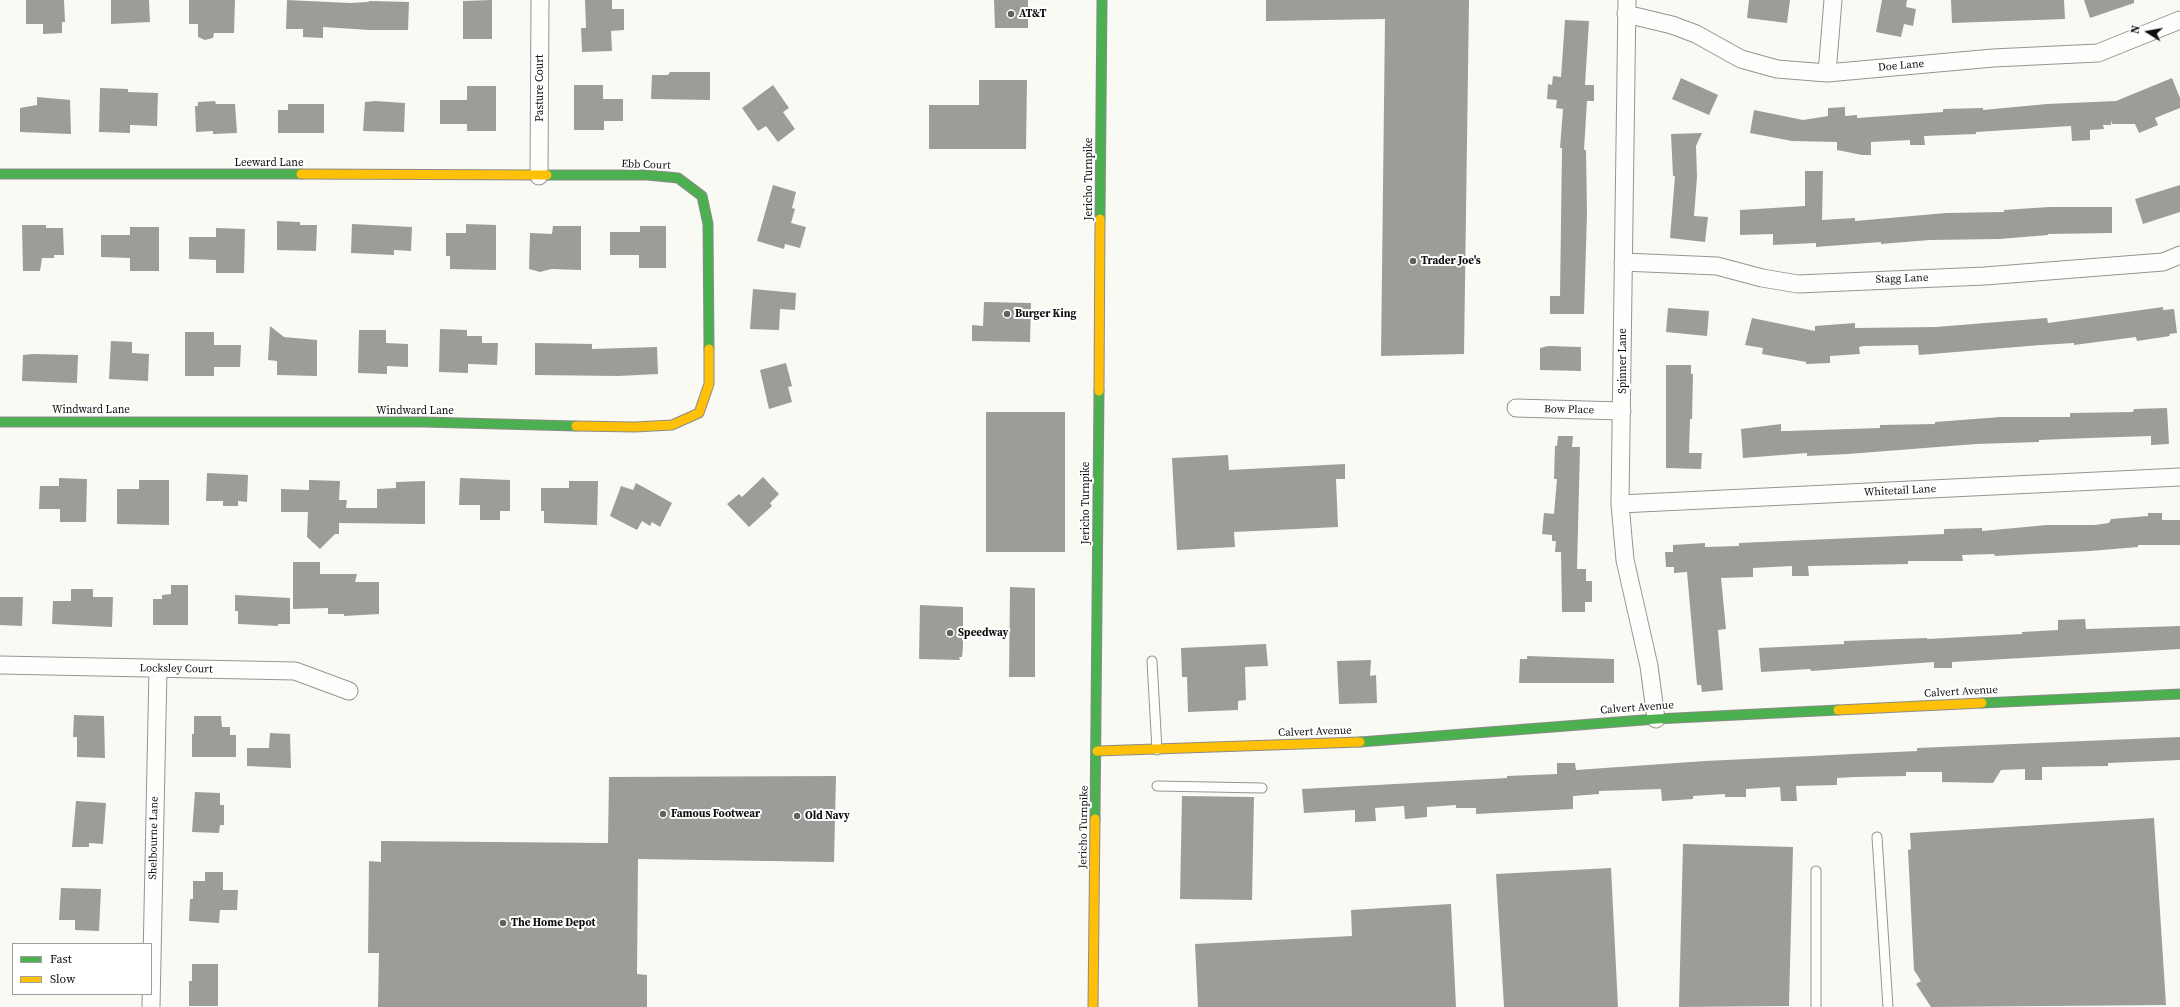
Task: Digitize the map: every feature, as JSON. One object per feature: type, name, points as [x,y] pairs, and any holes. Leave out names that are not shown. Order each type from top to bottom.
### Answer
[{"type":"street","name":"Pasture Court","points":[[539,176],[540,0]]},
{"type":"street","name":"Jericho Turnpike","points":[[1093,1007],[1097,751],[1102,0]]},
{"type":"street","points":[[1827,73],[1833,0]]},
{"type":"street","name":"Doe Lane","points":[[1627,7],[1696,34],[1740,59],[1777,69],[1827,73],[1993,58],[2098,53],[2180,20]]},
{"type":"street","name":"Spinner Lane","points":[[1627,7],[1620,504],[1625,560],[1649,666],[1656,718]]},
{"type":"street","name":"Leeward Lane","points":[[0,174],[539,176]]},
{"type":"street","name":"Ebb Court","points":[[539,176],[647,175],[678,178],[702,196],[708,224],[710,287]]},
{"type":"street","name":"Stagg Lane","points":[[1623,262],[1717,266],[1762,278],[1798,284],[2000,275],[2163,262],[2180,255]]},
{"type":"street","name":"Windward Lane","points":[[0,422],[423,422],[635,427],[672,424],[699,413],[709,384],[710,287]]},
{"type":"street","name":"Bow Place","points":[[1516,408],[1622,411]]},
{"type":"street","name":"Whitetail Lane","points":[[1620,504],[2180,478]]},
{"type":"street","name":"Locksley Court","points":[[0,665],[295,671],[349,691]]},
{"type":"street","name":"Shelbourne Lane","points":[[152,959],[158,668]]},
{"type":"street","name":"Calvert Avenue","points":[[1097,751],[1366,742],[1656,718],[2180,694]]},
{"type":"street","name":"Shelbourne Lane","points":[[151,995],[151,1007]]},
{"type":"lane","points":[[1152,661],[1157,750]]},
{"type":"lane","points":[[1157,786],[1262,788]]},
{"type":"lane","points":[[1877,837],[1888,1007]]},
{"type":"lane","points":[[1816,871],[1816,1007]]},
{"type":"building","points":[[26,0],[64,0],[65,22],[62,22],[62,33],[43,34],[43,24],[26,24]]},
{"type":"building","points":[[111,0],[149,0],[150,22],[111,24]]},
{"type":"building","points":[[189,0],[235,0],[234,33],[214,33],[213,38],[205,40],[198,37],[198,24],[189,24]]},
{"type":"building","points":[[287,0],[350,3],[370,1],[409,2],[408,30],[369,30],[323,27],[323,38],[303,37],[303,29],[286,29]]},
{"type":"building","points":[[492,0],[492,39],[463,39],[463,1]]},
{"type":"building","points":[[585,0],[612,0],[612,9],[624,9],[624,30],[611,31],[612,51],[582,52],[581,28],[586,28]]},
{"type":"building","name":"AT&T","points":[[994,0],[1028,0],[1028,28],[995,28]]},
{"type":"building","points":[[1266,0],[1469,0],[1464,354],[1381,356],[1385,19],[1266,21]]},
{"type":"building","points":[[1749,0],[1790,0],[1787,23],[1747,18]]},
{"type":"building","points":[[1882,0],[1907,0],[1906,7],[1916,9],[1913,26],[1904,24],[1901,37],[1876,32]]},
{"type":"building","points":[[1951,0],[2064,0],[2065,19],[1952,23]]},
{"type":"building","points":[[2084,0],[2134,0],[2134,3],[2090,18]]},
{"type":"building","points":[[1565,20],[1589,21],[1585,85],[1594,85],[1594,101],[1587,101],[1584,150],[1586,150],[1587,214],[1584,314],[1550,314],[1550,296],[1560,296],[1562,148],[1560,148],[1563,109],[1556,108],[1557,100],[1547,99],[1548,84],[1552,85],[1553,76],[1561,77]]},
{"type":"building","points":[[670,72],[710,72],[710,100],[651,99],[652,75],[668,75]]},
{"type":"building","points":[[1681,78],[1718,95],[1709,115],[1672,99]]},
{"type":"building","points":[[2172,78],[2180,98],[2180,108],[2155,118],[2158,125],[2139,133],[2135,124],[2112,124],[2111,120],[2111,125],[2103,125],[2104,129],[2090,130],[2090,140],[2072,141],[2071,126],[1976,132],[1976,134],[1924,136],[1925,145],[1910,145],[1910,140],[1871,142],[1871,155],[1862,155],[1837,150],[1837,142],[1792,141],[1750,133],[1754,110],[1803,120],[1828,116],[1828,108],[1845,107],[1845,116],[1857,115],[1857,118],[1943,112],[1943,109],[1983,108],[1983,110],[2047,104],[2116,101]]},
{"type":"building","points":[[979,80],[1027,80],[1026,149],[929,149],[929,105],[979,105]]},
{"type":"building","points":[[574,85],[603,85],[603,99],[623,99],[623,121],[604,121],[604,130],[574,130]]},
{"type":"building","points":[[773,85],[789,108],[783,112],[795,129],[778,142],[766,126],[758,131],[742,108]]},
{"type":"building","points":[[467,86],[496,86],[496,131],[467,131],[467,124],[440,124],[440,100],[467,100]]},
{"type":"building","points":[[100,88],[128,89],[128,92],[158,93],[157,126],[130,125],[130,133],[99,132]]},
{"type":"building","points":[[37,97],[70,100],[71,134],[20,132],[20,108],[37,105]]},
{"type":"building","points":[[215,101],[216,104],[235,104],[237,133],[213,134],[213,131],[196,132],[195,106],[198,106],[198,102]]},
{"type":"building","points":[[375,101],[405,103],[404,132],[363,131],[365,102]]},
{"type":"building","points":[[288,104],[324,104],[324,133],[278,133],[278,110],[288,110]]},
{"type":"building","points":[[1702,133],[1696,146],[1697,177],[1694,216],[1708,217],[1705,242],[1670,238],[1675,176],[1673,176],[1671,134]]},
{"type":"building","points":[[1805,171],[1823,171],[1822,220],[1855,218],[1855,221],[1946,213],[2004,212],[2004,210],[2049,207],[2112,207],[2112,233],[2048,234],[1999,239],[1930,240],[1881,244],[1881,242],[1816,247],[1816,243],[1773,245],[1773,234],[1740,235],[1740,210],[1805,206]]},
{"type":"building","points":[[773,185],[796,192],[792,208],[795,209],[791,223],[806,227],[800,248],[785,244],[784,249],[757,241]]},
{"type":"building","points":[[2180,185],[2180,212],[2143,224],[2135,199]]},
{"type":"building","points":[[277,221],[300,222],[300,225],[317,225],[316,251],[277,250]]},
{"type":"building","points":[[352,224],[412,227],[411,251],[394,250],[394,255],[351,253]]},
{"type":"building","points":[[466,224],[496,225],[496,270],[450,269],[450,256],[446,256],[446,233],[466,233]]},
{"type":"building","points":[[22,225],[46,225],[46,228],[63,228],[64,255],[54,255],[54,258],[42,258],[40,271],[23,271]]},
{"type":"building","points":[[553,226],[581,226],[581,270],[551,269],[540,272],[529,269],[530,233],[552,234]]},
{"type":"building","points":[[640,226],[666,226],[666,268],[639,268],[639,255],[610,255],[610,232],[640,232]]},
{"type":"building","points":[[130,227],[159,227],[159,271],[130,271],[130,258],[101,257],[101,235],[130,235]]},
{"type":"building","points":[[216,228],[245,229],[244,273],[216,273],[216,260],[189,259],[189,237],[216,237]]},
{"type":"building","points":[[753,289],[796,293],[795,310],[780,309],[779,330],[750,329]]},
{"type":"building","name":"Burger King","points":[[984,302],[1031,303],[1030,342],[972,341],[972,325],[983,326]]},
{"type":"building","points":[[2163,307],[2163,310],[2174,309],[2177,333],[2169,334],[2170,336],[2137,341],[2136,337],[2074,345],[2074,343],[2041,345],[1919,355],[1918,345],[1864,346],[1859,347],[1860,354],[1830,356],[1830,363],[1806,364],[1806,362],[1762,354],[1763,348],[1745,345],[1752,318],[1815,331],[1815,326],[1855,323],[1855,328],[1936,327],[2047,318],[2048,323]]},
{"type":"building","points":[[1668,308],[1709,311],[1707,336],[1666,332]]},
{"type":"building","points":[[270,326],[284,337],[317,340],[317,376],[277,375],[277,361],[268,360]]},
{"type":"building","points":[[440,329],[467,330],[467,336],[482,336],[482,343],[498,343],[497,365],[468,364],[468,373],[439,372]]},
{"type":"building","points":[[359,330],[386,330],[386,343],[408,344],[408,367],[387,366],[387,374],[358,373]]},
{"type":"building","points":[[185,332],[214,332],[214,345],[241,345],[240,367],[214,367],[214,376],[185,376]]},
{"type":"building","points":[[111,341],[132,342],[132,353],[149,354],[148,381],[109,379]]},
{"type":"building","points":[[535,343],[592,344],[592,349],[657,347],[658,374],[618,376],[535,375]]},
{"type":"building","points":[[1548,346],[1581,347],[1581,371],[1540,370],[1540,348]]},
{"type":"building","points":[[23,355],[78,355],[77,383],[22,381]]},
{"type":"building","points":[[786,363],[792,386],[788,387],[792,402],[769,409],[760,370]]},
{"type":"building","points":[[1666,365],[1691,365],[1691,374],[1693,374],[1692,419],[1690,419],[1689,453],[1702,453],[1701,469],[1666,468]]},
{"type":"building","points":[[2167,408],[2169,444],[2151,445],[2151,436],[2089,438],[2039,440],[2039,442],[1976,444],[1848,454],[1807,456],[1807,453],[1743,458],[1741,429],[1781,424],[1781,431],[1880,428],[1880,425],[1935,424],[1935,422],[2000,417],[2070,417],[2070,413],[2133,412],[2134,409]]},
{"type":"building","points":[[986,412],[1065,412],[1065,552],[986,552]]},
{"type":"building","points":[[1558,436],[1573,436],[1572,447],[1580,447],[1577,569],[1586,569],[1586,581],[1592,581],[1592,602],[1585,602],[1585,612],[1562,612],[1561,552],[1555,552],[1556,541],[1552,541],[1552,535],[1542,534],[1544,513],[1554,514],[1557,479],[1554,479],[1555,446],[1557,446]]},
{"type":"building","points":[[1228,455],[1229,470],[1345,464],[1345,479],[1336,479],[1338,527],[1234,532],[1235,547],[1177,550],[1172,458]]},
{"type":"building","points":[[207,473],[248,475],[247,502],[238,501],[238,506],[223,506],[223,501],[206,501]]},
{"type":"building","points":[[763,477],[779,494],[770,503],[772,506],[749,527],[727,504],[739,494],[742,497]]},
{"type":"building","points":[[59,478],[87,479],[86,522],[60,522],[60,509],[39,509],[40,486],[59,486]]},
{"type":"building","points":[[460,478],[510,480],[510,511],[500,511],[500,520],[480,520],[480,505],[459,505]]},
{"type":"building","points":[[139,480],[169,480],[169,525],[117,524],[117,489],[139,489]]},
{"type":"building","points":[[309,480],[340,481],[339,500],[347,500],[346,508],[377,508],[377,489],[396,488],[396,482],[425,481],[425,524],[339,523],[339,534],[335,534],[320,549],[307,537],[308,512],[281,512],[281,489],[309,490]]},
{"type":"building","points":[[569,481],[598,481],[597,525],[544,523],[544,511],[541,511],[541,488],[569,488]]},
{"type":"building","points":[[636,483],[672,503],[660,527],[652,522],[650,526],[642,521],[637,530],[610,516],[621,486],[633,490]]},
{"type":"building","points":[[2148,513],[2162,513],[2162,520],[2180,520],[2180,545],[2138,545],[2138,547],[2090,551],[1995,556],[1994,554],[1962,555],[1963,561],[1908,561],[1908,564],[1808,566],[1809,576],[1792,576],[1792,566],[1753,568],[1753,577],[1721,578],[1726,629],[1718,630],[1723,690],[1702,692],[1701,685],[1697,685],[1687,572],[1674,573],[1674,567],[1666,567],[1665,552],[1673,552],[1673,545],[1705,543],[1705,547],[1739,546],[1739,543],[1944,534],[1944,529],[1982,528],[1982,531],[2047,525],[2095,525],[2109,523],[2111,519],[2148,516]]},
{"type":"building","points":[[293,562],[320,562],[320,574],[357,574],[355,582],[379,582],[379,614],[344,616],[344,614],[328,614],[328,608],[293,609]]},
{"type":"building","points":[[171,585],[188,585],[188,625],[153,625],[153,599],[162,599],[162,595],[171,594]]},
{"type":"building","points":[[1010,587],[1035,588],[1035,677],[1009,677]]},
{"type":"building","points":[[71,589],[93,589],[93,597],[113,597],[112,627],[52,624],[53,601],[71,601]]},
{"type":"building","points":[[235,595],[290,598],[290,624],[278,624],[278,626],[238,624],[238,611],[235,611]]},
{"type":"building","points":[[0,597],[23,597],[22,626],[0,625]]},
{"type":"building","points":[[920,605],[963,607],[963,647],[962,657],[959,657],[960,660],[919,659]]},
{"type":"building","points":[[2085,619],[2086,629],[2180,626],[2180,649],[1952,662],[1952,668],[1934,668],[1934,662],[1811,671],[1810,669],[1761,672],[1759,648],[1844,644],[1844,641],[1927,639],[2022,634],[2022,632],[2058,630],[2058,620]]},
{"type":"building","points":[[1266,644],[1268,666],[1245,667],[1246,700],[1238,701],[1238,710],[1188,712],[1187,677],[1182,677],[1181,648]]},
{"type":"building","points":[[1527,656],[1614,659],[1614,683],[1519,683],[1520,659],[1527,659]]},
{"type":"building","points":[[1371,660],[1370,676],[1376,675],[1377,703],[1339,704],[1337,661]]},
{"type":"building","points":[[74,715],[104,716],[105,758],[77,757],[77,737],[73,737]]},
{"type":"building","points":[[194,716],[221,716],[222,727],[230,727],[230,735],[236,735],[236,757],[192,757]]},
{"type":"building","points":[[270,733],[290,734],[291,768],[247,766],[247,748],[269,748]]},
{"type":"building","points":[[2180,737],[2180,760],[2108,763],[2108,766],[2042,767],[2042,780],[2025,780],[2025,769],[2001,770],[1993,783],[1942,782],[1942,772],[1906,772],[1906,776],[1837,778],[1837,785],[1796,786],[1797,801],[1781,801],[1780,787],[1746,789],[1746,797],[1725,797],[1725,794],[1693,796],[1693,799],[1662,801],[1661,789],[1599,791],[1599,794],[1573,796],[1573,809],[1476,814],[1476,808],[1456,808],[1456,805],[1427,807],[1427,817],[1405,819],[1404,806],[1375,808],[1376,821],[1355,822],[1355,810],[1304,813],[1302,789],[1557,774],[1557,763],[1575,763],[1576,770],[1705,761],[1917,751],[1917,748]]},
{"type":"building","name":"The Home Depot","points":[[836,776],[834,862],[638,859],[637,974],[647,975],[647,1007],[378,1007],[379,953],[368,953],[369,861],[381,862],[381,841],[608,843],[609,777]]},
{"type":"building","points":[[195,792],[220,793],[220,805],[224,805],[224,825],[220,825],[219,833],[192,832]]},
{"type":"building","points":[[1182,796],[1254,797],[1252,900],[1180,899]]},
{"type":"building","points":[[76,801],[106,803],[103,844],[89,843],[89,847],[72,847]]},
{"type":"building","points":[[2154,818],[2166,1005],[1931,1007],[1916,984],[1921,981],[1914,970],[1908,850],[1911,849],[1910,833]]},
{"type":"building","points":[[1683,844],[1793,847],[1789,1006],[1679,1007]]},
{"type":"building","points":[[1611,868],[1618,1007],[1504,1007],[1496,874]]},
{"type":"building","points":[[205,872],[223,872],[223,890],[238,890],[237,910],[220,910],[219,923],[189,921],[190,899],[193,899],[193,881],[205,881]]},
{"type":"building","points":[[61,888],[101,889],[99,931],[75,930],[75,920],[59,920]]},
{"type":"building","points":[[1451,904],[1456,1007],[1198,1007],[1195,944],[1352,936],[1351,910]]},
{"type":"building","points":[[192,964],[218,964],[218,1006],[189,1006],[189,981],[192,981]]},
{"type":"traffic: fast","points":[[1100,219],[1102,0]]},
{"type":"traffic: fast","points":[[0,174],[301,174]]},
{"type":"traffic: fast","points":[[547,175],[647,175],[678,178],[702,196],[708,224],[709,349]]},
{"type":"traffic: fast","points":[[1095,819],[1099,391]]},
{"type":"traffic: fast","points":[[0,422],[423,422],[576,426]]},
{"type":"traffic: fast","points":[[1982,703],[2180,694]]},
{"type":"traffic: fast","points":[[1360,742],[1656,719],[1838,710]]},
{"type":"traffic: slow","points":[[301,174],[547,175]]},
{"type":"traffic: slow","points":[[1099,391],[1100,219]]},
{"type":"traffic: slow","points":[[576,426],[635,427],[672,425],[699,413],[709,384],[709,349]]},
{"type":"traffic: slow","points":[[1838,710],[1982,703]]},
{"type":"traffic: slow","points":[[1097,751],[1360,742]]},
{"type":"traffic: slow","points":[[1093,1007],[1095,819]]},
{"type":"place","name":"AT&T","points":[[1011,14]]},
{"type":"place","name":"Trader Joe's","points":[[1413,261]]},
{"type":"place","name":"Burger King","points":[[1007,314]]},
{"type":"place","name":"Speedway","points":[[950,633]]},
{"type":"place","name":"Famous Footwear","points":[[663,814]]},
{"type":"place","name":"Old Navy","points":[[797,816]]},
{"type":"place","name":"The Home Depot","points":[[503,923]]}]
